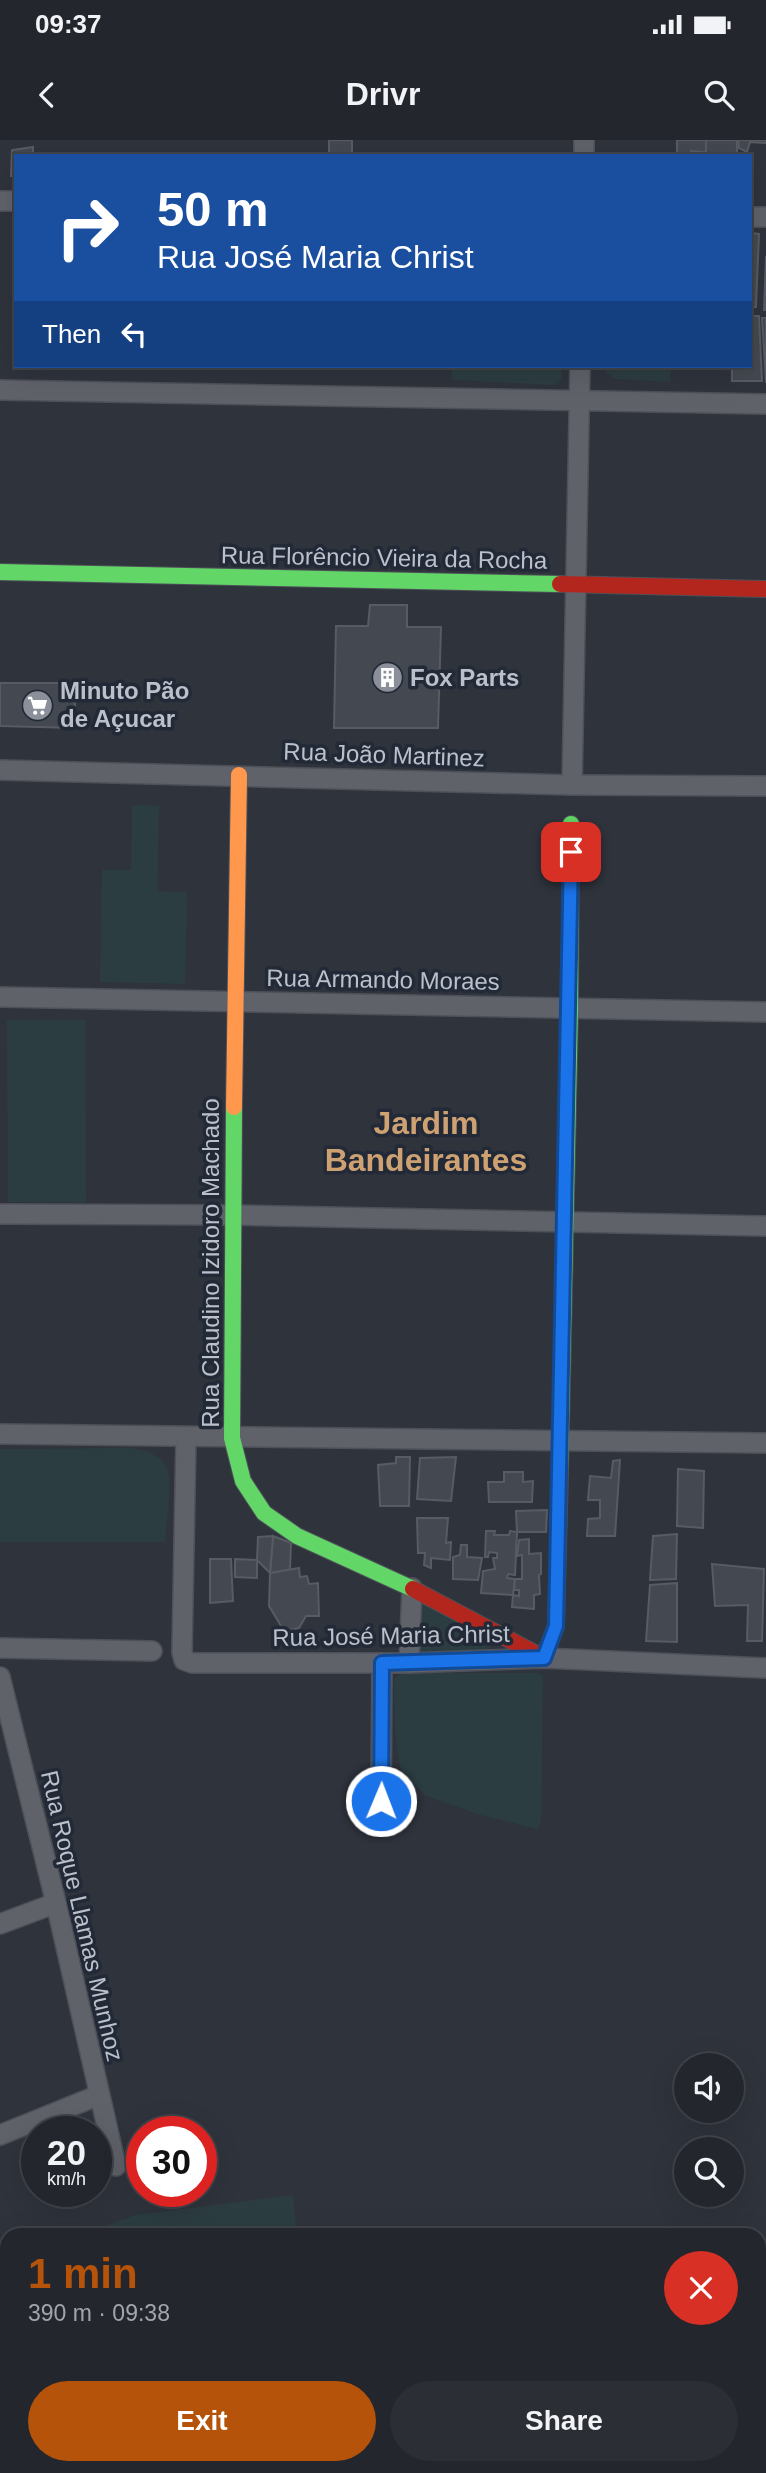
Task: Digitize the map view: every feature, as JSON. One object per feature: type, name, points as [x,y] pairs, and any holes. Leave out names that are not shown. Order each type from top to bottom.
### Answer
[{"type":"street","points":[[572,785],[580,368]]},
{"type":"street","points":[[0,390],[766,404]]},
{"type":"street","name":"Rua Florêncio Vieira da Rocha","points":[[0,572],[766,589]]},
{"type":"street","name":"Rua João Martinez","points":[[0,770],[572,785],[766,786]]},
{"type":"street","name":"Rua Claudino Izidoro Machado","points":[[239,775],[234,1002],[232,1438],[243,1481],[264,1513],[297,1536],[412,1588],[544,1658]]},
{"type":"street","points":[[544,1658],[556,1626],[570,1008],[571,824]]},
{"type":"street","name":"Rua Armando Moraes","points":[[0,998],[766,1012]]},
{"type":"street","points":[[0,1214],[234,1215],[766,1226]]},
{"type":"street","points":[[0,1434],[766,1443]]},
{"type":"street","name":"Rua José Maria Christ","points":[[187,1437],[184,1660],[192,1663],[409,1663],[544,1658],[766,1668]]},
{"type":"street","points":[[409,1663],[412,1588]]},
{"type":"street","points":[[0,1648],[152,1651]]},
{"type":"street","points":[[381,1801],[382,1663]]},
{"type":"street","name":"Rua Roque Llamas Munhoz","points":[[0,1677],[56,1903],[116,2166]]},
{"type":"street","points":[[0,1924],[56,1903]]},
{"type":"street","points":[[0,2135],[99,2095]]},
{"type":"shaded area","points":[[452,368],[563,368],[561,380],[554,385],[452,380]]},
{"type":"shaded area","points":[[606,368],[670,368],[670,382],[615,379],[607,373]]},
{"type":"shaded area","points":[[132,805],[159,806],[157,891],[187,892],[185,984],[100,982],[102,870],[131,870]]},
{"type":"shaded area","points":[[7,1020],[85,1020],[86,1202],[8,1202]]},
{"type":"shaded area","points":[[131,1448],[157,1457],[168,1470],[165,1542],[0,1542],[0,1449]]},
{"type":"shaded area","points":[[418,1595],[491,1644],[489,1656],[415,1661]]},
{"type":"shaded area","points":[[401,1673],[537,1673],[543,1676],[541,1821],[538,1829],[477,1814],[425,1795],[401,1773],[395,1731],[394,1679]]},
{"type":"shaded area","points":[[293,2195],[296,2228],[102,2228],[136,2215],[217,2207],[217,2205]]},
{"type":"building","points":[[329,140],[352,140],[352,154],[329,154]]},
{"type":"building","points":[[677,140],[706,140],[706,152],[677,154]]},
{"type":"building","points":[[706,140],[737,140],[737,154],[706,154]]},
{"type":"building","points":[[738,140],[766,140],[766,143],[750,142],[747,152],[739,148]]},
{"type":"building","points":[[33,147],[33,154],[14,154],[14,176],[11,176],[12,150]]},
{"type":"building","points":[[752,233],[759,234],[756,307],[752,307]]},
{"type":"building","points":[[766,256],[766,310],[764,310]]},
{"type":"building","points":[[752,316],[759,316],[762,381],[732,381],[732,368],[752,368]]},
{"type":"building","points":[[762,318],[766,318],[766,382]]},
{"type":"building","name":"Fox Parts","points":[[370,605],[407,605],[407,627],[441,627],[438,728],[334,728],[336,626],[368,626]]},
{"type":"building","name":"Minuto Pão de Açucar","points":[[0,683],[76,683],[74,728],[0,726]]},
{"type":"building","points":[[396,1457],[410,1457],[409,1506],[380,1506],[378,1465],[396,1463]]},
{"type":"building","points":[[456,1457],[451,1501],[417,1499],[420,1458]]},
{"type":"building","points":[[620,1460],[615,1536],[587,1536],[588,1519],[600,1518],[600,1500],[588,1500],[590,1476],[611,1478],[613,1461]]},
{"type":"building","points":[[678,1469],[704,1471],[703,1528],[677,1526]]},
{"type":"building","points":[[504,1472],[523,1472],[523,1482],[533,1481],[532,1502],[489,1502],[488,1482],[504,1482]]},
{"type":"building","points":[[547,1510],[546,1532],[517,1532],[516,1511]]},
{"type":"building","points":[[417,1518],[448,1518],[446,1543],[451,1542],[450,1560],[431,1558],[431,1568],[424,1565],[425,1553],[418,1553]]},
{"type":"building","points":[[486,1531],[495,1531],[494,1535],[517,1532],[515,1575],[508,1574],[507,1578],[515,1579],[513,1595],[481,1593],[483,1571],[495,1569],[493,1558],[497,1558],[497,1553],[489,1552],[488,1557],[485,1557]]},
{"type":"building","points":[[677,1534],[676,1579],[650,1580],[653,1536]]},
{"type":"building","points":[[273,1536],[291,1543],[290,1570],[270,1573]]},
{"type":"building","points":[[273,1536],[270,1573],[257,1560],[258,1537]]},
{"type":"building","points":[[529,1539],[529,1554],[541,1553],[540,1594],[534,1595],[534,1609],[512,1607],[513,1595],[519,1596],[519,1590],[514,1590],[515,1579],[522,1579],[522,1555],[517,1556],[519,1540]]},
{"type":"building","points":[[461,1545],[467,1545],[467,1557],[482,1558],[478,1580],[453,1579],[453,1557],[460,1555]]},
{"type":"building","points":[[210,1559],[231,1559],[233,1601],[210,1603]]},
{"type":"building","points":[[235,1559],[257,1560],[257,1578],[235,1577]]},
{"type":"building","points":[[712,1564],[764,1569],[762,1641],[747,1641],[748,1605],[715,1606]]},
{"type":"building","points":[[299,1568],[300,1577],[307,1576],[309,1584],[318,1583],[319,1616],[306,1616],[299,1628],[284,1631],[269,1606],[270,1573]]},
{"type":"building","points":[[677,1583],[677,1642],[646,1641],[650,1585]]},
{"type":"traffic: fast","points":[[0,572],[560,584]]},
{"type":"traffic: fast","points":[[560,1471],[570,1008],[571,824]]},
{"type":"traffic: fast","points":[[234,1107],[232,1438],[243,1481],[264,1513],[297,1536],[413,1589]]},
{"type":"traffic: slow","points":[[234,1107],[239,775]]},
{"type":"traffic: jam","points":[[560,584],[766,589]]},
{"type":"traffic: jam","points":[[413,1589],[544,1658],[556,1626],[560,1471]]},
{"type":"place","name":"Fox Parts","points":[[387,678]]},
{"type":"place","name":"Minuto Pão de Açucar","points":[[37,705]]},
{"type":"district","name":"Jardim Bandeirantes","points":[[426,1142]]},
{"type":"route","points":[[381,1801],[382,1663],[544,1658],[556,1626],[571,852]]}]
